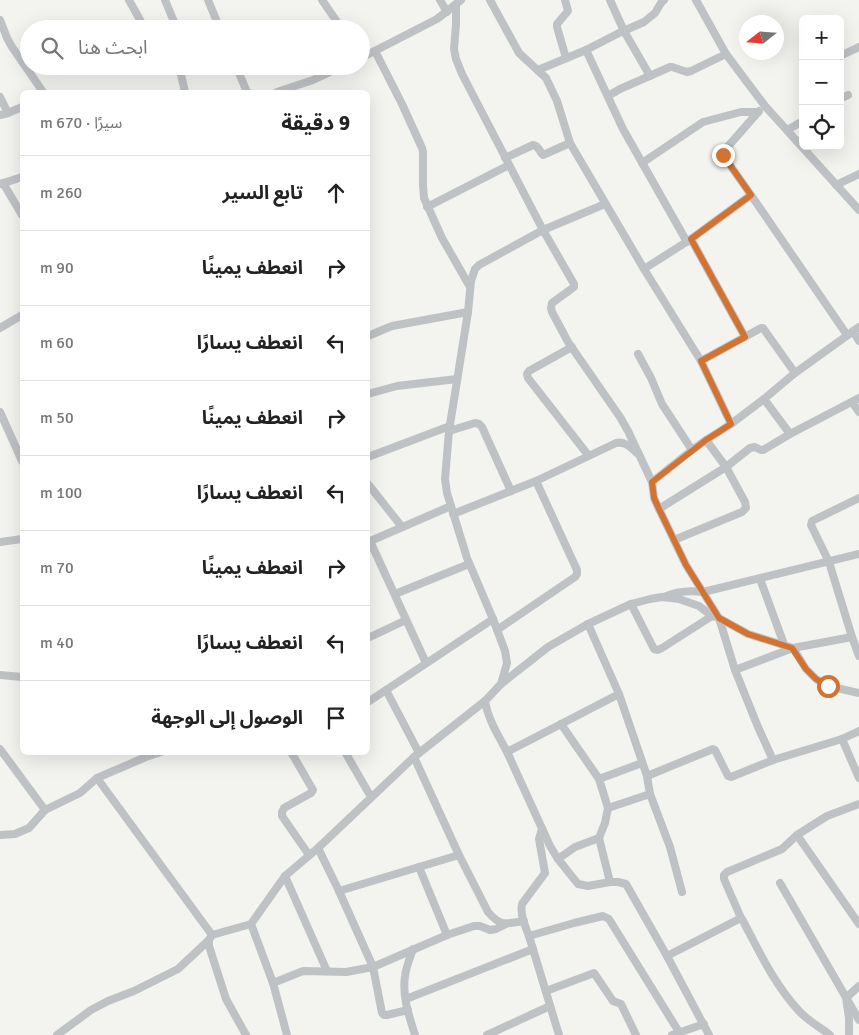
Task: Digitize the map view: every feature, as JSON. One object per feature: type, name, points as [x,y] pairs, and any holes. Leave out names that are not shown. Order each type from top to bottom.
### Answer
[{"type":"street","points":[[130,0],[140,20]]},
{"type":"street","points":[[165,0],[173,20]]},
{"type":"street","points":[[208,0],[216,20]]},
{"type":"street","points":[[322,0],[336,20]]},
{"type":"street","points":[[440,0],[447,12]]},
{"type":"street","points":[[490,0],[519,53],[546,78],[557,101],[570,143],[701,361],[731,424]]},
{"type":"street","points":[[565,0],[568,11],[557,24],[557,27],[566,58]]},
{"type":"street","points":[[610,0],[624,31],[650,76]]},
{"type":"street","points":[[538,70],[586,50],[644,22],[654,15],[664,0]]},
{"type":"street","points":[[697,0],[726,54],[765,106],[859,210]]},
{"type":"street","points":[[370,54],[437,19],[458,3]]},
{"type":"street","points":[[458,3],[454,49],[462,74],[543,230],[574,284],[574,287],[552,304],[552,312],[572,346],[620,417],[639,454],[652,482],[654,498],[659,509],[686,565],[703,592],[715,617],[773,760]]},
{"type":"street","points":[[0,20],[7,38],[20,59]]},
{"type":"street","points":[[844,54],[859,47]]},
{"type":"street","points":[[586,50],[623,129],[745,337]]},
{"type":"street","points":[[375,51],[422,148],[424,198],[427,207],[470,287]]},
{"type":"street","points":[[608,96],[670,67],[691,72],[726,54]]},
{"type":"street","points":[[31,75],[42,90]]},
{"type":"street","points":[[181,75],[185,90]]},
{"type":"street","points":[[240,75],[246,90]]},
{"type":"street","points":[[283,90],[324,75]]},
{"type":"street","points":[[844,97],[848,95]]},
{"type":"street","points":[[0,97],[4,114],[20,108]]},
{"type":"street","points":[[765,106],[724,151],[723,155],[859,341]]},
{"type":"street","points":[[642,163],[703,122],[741,112],[758,112]]},
{"type":"street","points":[[787,130],[799,123]]},
{"type":"street","points":[[427,207],[507,162],[533,145],[536,145],[543,155],[570,143]]},
{"type":"street","points":[[836,185],[859,174]]},
{"type":"street","points":[[20,178],[2,184],[20,212]]},
{"type":"street","points":[[644,269],[689,241],[751,195]]},
{"type":"street","points":[[501,684],[507,663],[505,651],[469,564],[447,493],[445,479],[449,428],[472,276],[479,265],[543,230],[605,204]]},
{"type":"street","points":[[370,335],[392,326],[468,312]]},
{"type":"street","points":[[0,328],[20,316]]},
{"type":"street","points":[[701,361],[761,328],[765,329],[795,373]]},
{"type":"street","points":[[652,482],[692,450],[731,424],[795,373],[853,331]]},
{"type":"street","points":[[572,346],[529,371],[528,378],[588,455]]},
{"type":"street","points":[[638,354],[662,404],[692,450]]},
{"type":"street","points":[[370,393],[397,386],[457,379]]},
{"type":"street","points":[[764,399],[790,434]]},
{"type":"street","points":[[659,509],[726,467],[750,448],[755,447],[763,450],[856,400],[859,412]]},
{"type":"street","points":[[0,412],[20,457]]},
{"type":"street","points":[[370,456],[449,428],[476,423],[482,427],[510,491]]},
{"type":"street","points":[[674,540],[742,512],[746,508],[745,502],[726,467],[706,440]]},
{"type":"street","points":[[370,541],[402,527],[536,481],[616,443],[626,444],[639,454]]},
{"type":"street","points":[[497,630],[577,574],[536,481]]},
{"type":"street","points":[[370,487],[402,527]]},
{"type":"street","points":[[859,498],[811,523],[829,562],[859,656]]},
{"type":"street","points":[[0,542],[20,539]]},
{"type":"street","points":[[370,543],[426,663]]},
{"type":"street","points":[[57,1035],[91,1010],[178,969],[211,938],[251,924],[284,876],[318,848],[417,755],[485,701],[501,684],[548,647],[588,624],[632,604],[676,592],[703,592],[859,554]]},
{"type":"street","points":[[395,594],[469,564]]},
{"type":"street","points":[[760,579],[789,648],[806,669],[816,679],[828,686],[859,693]]},
{"type":"street","points":[[662,597],[699,606],[715,617],[748,634],[789,648]]},
{"type":"street","points":[[632,604],[654,649],[658,650],[715,617]]},
{"type":"street","points":[[370,701],[493,619]]},
{"type":"street","points":[[370,637],[406,620]]},
{"type":"street","points":[[588,624],[619,694],[642,763],[650,794],[670,847],[682,892]]},
{"type":"street","points":[[735,670],[789,648],[852,637]]},
{"type":"street","points":[[0,667],[2,675],[20,677]]},
{"type":"street","points":[[386,690],[417,755],[458,855],[488,912],[494,919],[506,924]]},
{"type":"street","points":[[507,752],[619,694]]},
{"type":"street","points":[[485,701],[486,712],[558,859],[578,884],[588,886],[610,882],[626,884],[710,1035]]},
{"type":"street","points":[[561,724],[599,779],[608,808],[599,838],[610,882]]},
{"type":"street","points":[[646,776],[713,749],[729,777],[773,760],[842,739],[859,731]]},
{"type":"street","points":[[842,739],[859,778]]},
{"type":"street","points":[[0,749],[45,810]]},
{"type":"street","points":[[0,835],[15,834],[29,828],[45,810],[80,793],[96,778],[152,755]]},
{"type":"street","points":[[293,755],[313,790],[312,793],[284,808],[282,816],[309,855]]},
{"type":"street","points":[[347,755],[371,797]]},
{"type":"street","points":[[599,779],[642,763]]},
{"type":"street","points":[[96,778],[211,938],[209,946],[226,999],[242,1034]]},
{"type":"street","points":[[608,808],[650,794]]},
{"type":"street","points":[[830,1035],[800,1013],[781,990],[741,918],[724,875],[727,872],[782,849],[797,835],[827,816],[859,804]]},
{"type":"street","points":[[542,829],[539,839],[545,873],[522,904],[521,909],[559,1035]]},
{"type":"street","points":[[797,835],[859,924]]},
{"type":"street","points":[[558,859],[575,848],[599,838]]},
{"type":"street","points":[[318,848],[373,967],[382,1013],[387,1015],[408,1010]]},
{"type":"street","points":[[339,891],[458,855]]},
{"type":"street","points":[[419,867],[447,935]]},
{"type":"street","points":[[284,876],[327,971]]},
{"type":"street","points":[[780,882],[859,1020]]},
{"type":"street","points":[[530,936],[606,916],[676,1034],[704,1024]]},
{"type":"street","points":[[667,956],[741,918]]},
{"type":"street","points":[[273,983],[303,971],[346,972],[373,967],[447,935],[474,926],[490,930],[506,924],[524,921]]},
{"type":"street","points":[[251,924],[273,983],[287,1035]]},
{"type":"street","points":[[413,949],[405,974],[406,999],[415,1035]]},
{"type":"street","points":[[406,999],[533,950]]},
{"type":"street","points":[[546,991],[594,973],[613,1001],[621,1004],[636,1035]]},
{"type":"street","points":[[846,998],[859,986]]},
{"type":"street","points":[[846,998],[849,1035]]},
{"type":"street","points":[[487,1035],[550,1006]]},
{"type":"street","points":[[815,1035],[820,1028]]},
{"type":"route","points":[[723,155],[751,195],[691,239],[745,337],[701,361],[731,424],[692,450],[652,482],[654,498],[686,565],[719,618],[748,634],[792,648],[806,669],[816,679],[828,686]]}]
